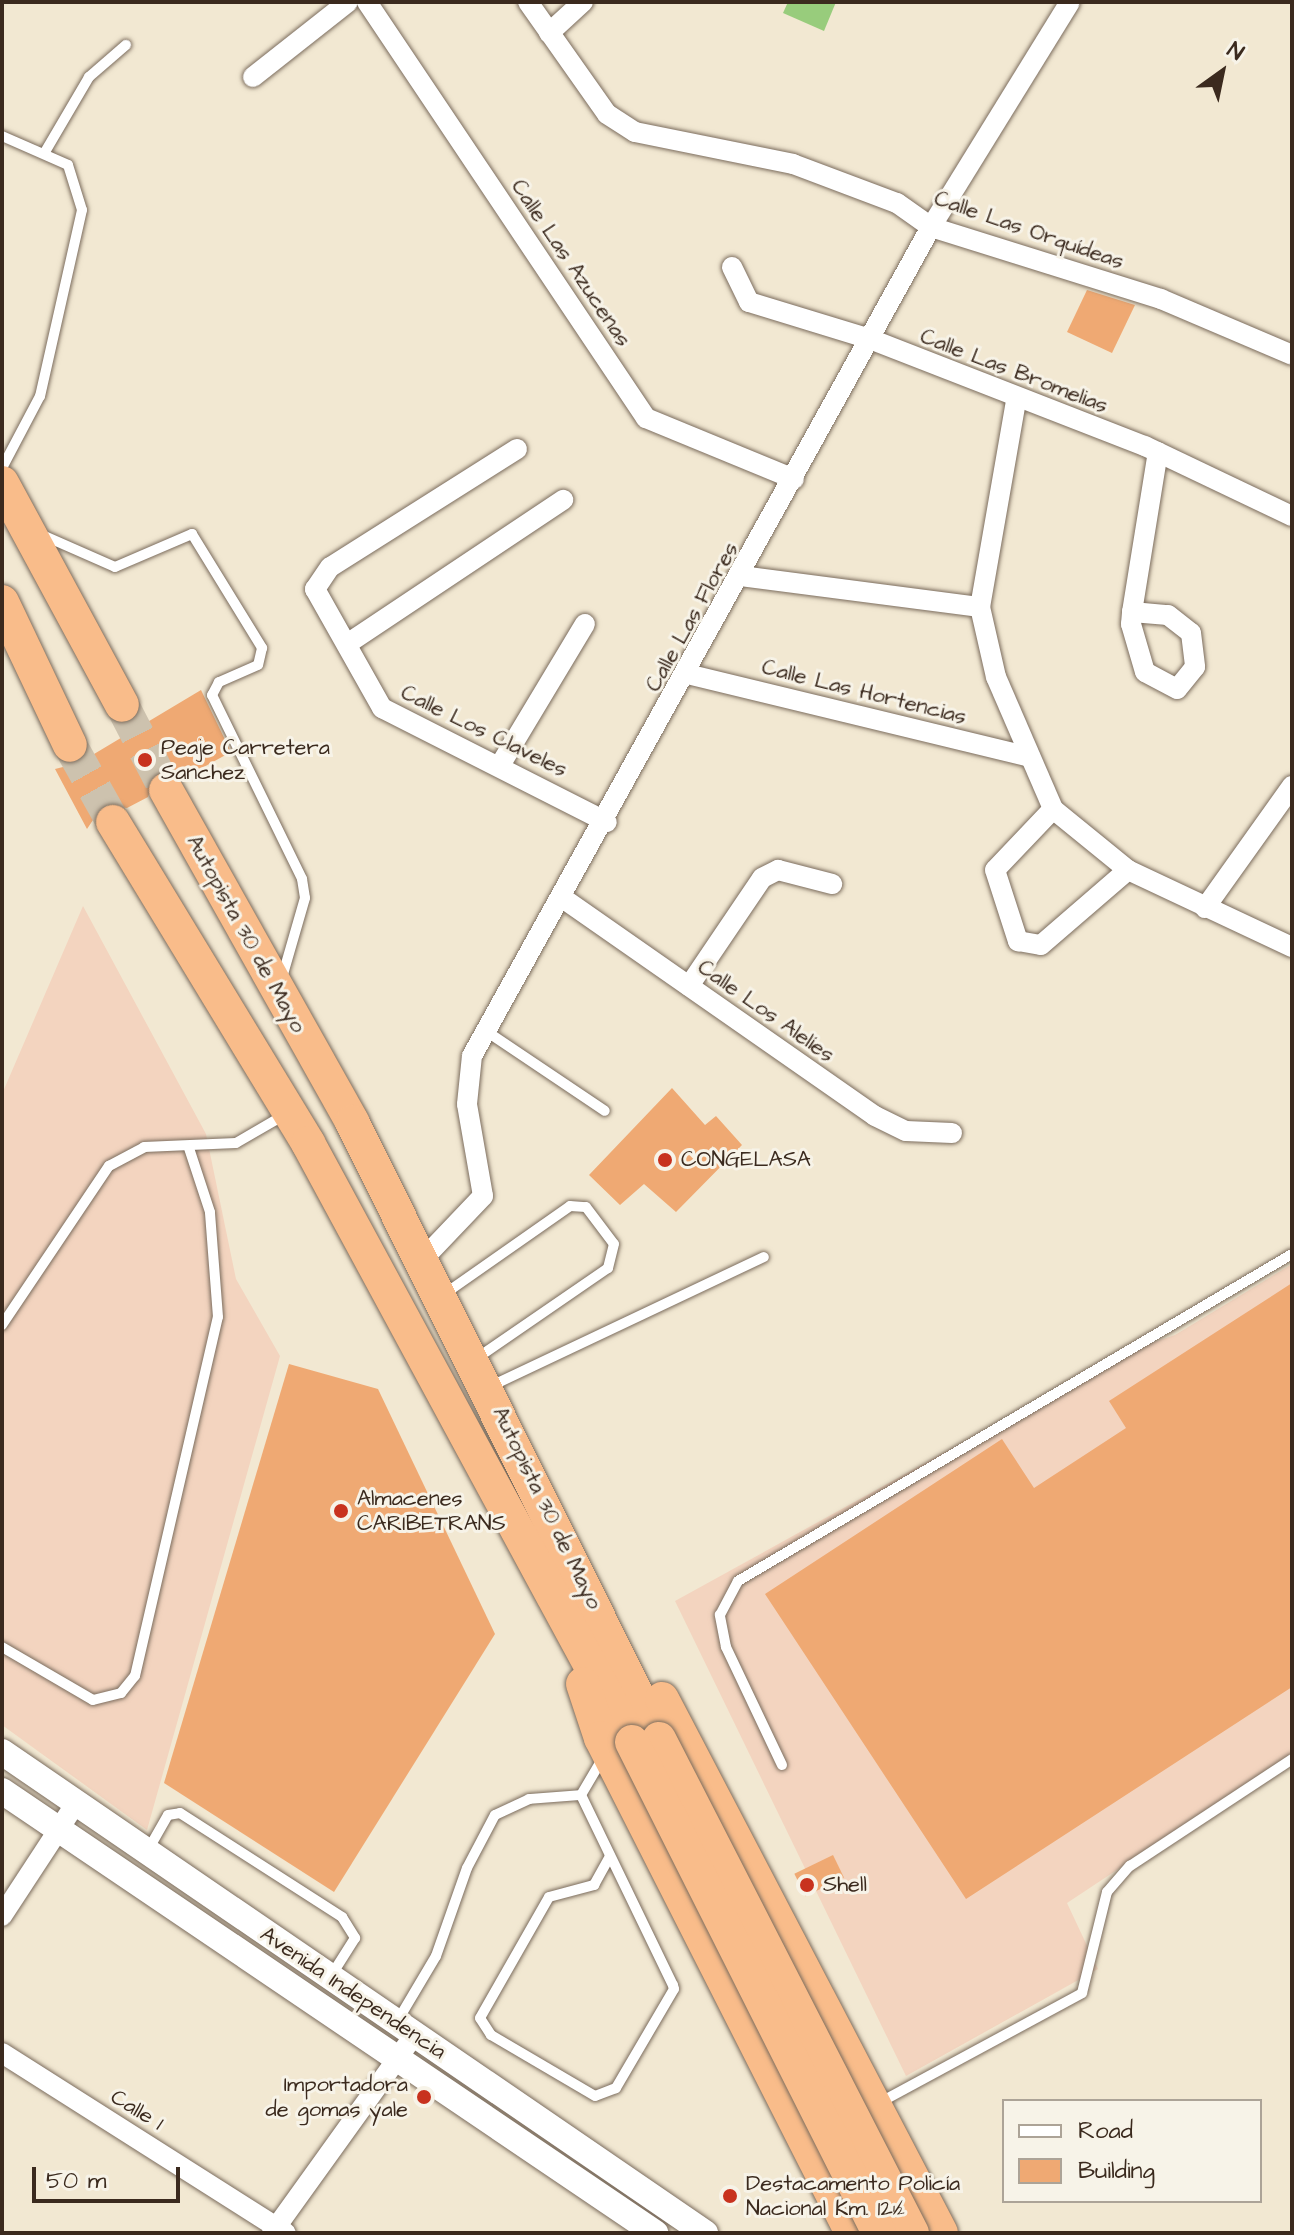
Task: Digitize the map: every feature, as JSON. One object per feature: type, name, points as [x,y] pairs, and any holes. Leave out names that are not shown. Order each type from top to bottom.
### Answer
[{"type":"highway","points":[[2,483],[122,705]]},
{"type":"highway","points":[[2,602],[70,745]]},
{"type":"highway","name":"Autopista 30 de Mayo","points":[[166,790],[352,1122],[563,1539],[633,1744],[912,2233]]},
{"type":"highway","name":"Autopista 30 de Mayo","points":[[113,822],[308,1143],[546,1573],[879,2233]]},
{"type":"highway","points":[[308,1143],[352,1122]]},
{"type":"highway","points":[[563,1539],[632,1641],[941,2233]]},
{"type":"highway","points":[[633,1744],[805,2142],[852,2233]]},
{"type":"highway","points":[[824,2233],[827,2184]]},
{"type":"street","points":[[253,77],[348,2]]},
{"type":"street","name":"Calle Las Azucenas","points":[[367,2],[646,418],[794,479]]},
{"type":"street","name":"Calle Las Orquídeas","points":[[528,2],[607,114],[635,132],[793,164],[897,203],[931,227],[1161,299],[1291,353]]},
{"type":"street","points":[[549,33],[583,2]]},
{"type":"street","name":"Calle Las Flores","points":[[423,1259],[483,1196],[467,1079],[486,1031],[607,822],[931,227],[1070,2]]},
{"type":"street","name":"Calle Las Bromelias","points":[[732,267],[749,302],[870,339],[1016,401],[1158,452],[1292,516]]},
{"type":"street","points":[[1016,401],[980,607],[996,677],[1053,809],[1128,870],[1292,947]]},
{"type":"street","name":"Calle Los Claveles","points":[[517,449],[319,576],[315,589],[382,708],[502,762],[607,822]]},
{"type":"street","points":[[1132,612],[1158,452]]},
{"type":"street","points":[[347,644],[563,500]]},
{"type":"street","points":[[741,576],[980,607]]},
{"type":"street","points":[[502,762],[585,624]]},
{"type":"street","name":"Calle Las Hortencias","points":[[687,674],[1030,757]]},
{"type":"street","points":[[1205,908],[1292,786]]},
{"type":"street","points":[[1053,809],[995,870],[1018,941],[1041,945],[1128,870]]},
{"type":"street","points":[[689,986],[762,878],[778,870],[832,884]]},
{"type":"street","name":"Calle Los Alelíes","points":[[564,899],[875,1116],[906,1131],[952,1133]]},
{"type":"street","name":"Avenida Independencia","points":[[2,1752],[705,2233]]},
{"type":"street","name":"Avenida Independencia","points":[[2,1791],[392,2061],[655,2233]]},
{"type":"street","points":[[2,1916],[76,1803]]},
{"type":"street","points":[[278,2231],[392,2061],[406,2028]]},
{"type":"street","name":"Calle 1","points":[[2,2053],[278,2231]]},
{"type":"lane","points":[[45,152],[89,77],[126,45]]},
{"type":"lane","points":[[2,136],[27,151],[45,152],[68,165],[82,210],[40,396],[2,468]]},
{"type":"lane","points":[[26,528],[115,567],[192,534],[262,648],[258,665],[219,682],[212,695],[302,879],[305,898],[278,994]]},
{"type":"lane","points":[[486,1031],[605,1111]]},
{"type":"lane","points":[[2,1325],[109,1166],[144,1147],[189,1148],[236,1143],[289,1112]]},
{"type":"lane","points":[[2,1647],[93,1700],[121,1693],[135,1676],[218,1317],[210,1212],[189,1148]]},
{"type":"lane","points":[[441,1296],[570,1206],[586,1207],[614,1244],[608,1268],[480,1374]]},
{"type":"lane","points":[[782,1765],[726,1647],[720,1615],[738,1581],[1292,1254]]},
{"type":"lane","points":[[480,1374],[764,1257]]},
{"type":"lane","points":[[406,2028],[467,1868],[495,1815],[529,1799],[581,1795],[633,1744]]},
{"type":"lane","points":[[805,2142],[1082,1993],[1107,1892],[1130,1866],[1292,1759]]},
{"type":"lane","points":[[581,1795],[674,1989],[622,2079],[595,2096],[491,2035],[480,2018],[549,1897],[594,1885],[610,1856]]},
{"type":"lane","points":[[147,1852],[168,1815],[180,1813],[342,1917],[355,1938],[331,1977]]},
{"type":"shaded area","points":[[83,906],[206,1134],[236,1279],[280,1356],[147,1830],[2,1725],[2,1094]]},
{"type":"shaded area","points":[[1292,1264],[1292,1754],[1067,1903],[1098,1969],[906,2076],[675,1601],[1128,1351],[1175,1335]]},
{"type":"green space","points":[[788,2],[836,2],[824,31],[783,13]]},
{"type":"building","points":[[1087,290],[1135,305],[1112,353],[1067,332]]},
{"type":"building","name":"Peaje Carretera Sanchez","points":[[201,690],[231,752],[182,779],[157,772],[148,797],[127,808],[103,805],[87,829],[55,769],[79,763]]},
{"type":"building","name":"CONGELASA","points":[[672,1088],[705,1125],[716,1116],[742,1145],[676,1212],[644,1184],[620,1205],[589,1175]]},
{"type":"building","points":[[1292,1283],[1292,1687],[966,1899],[765,1594],[1002,1439],[1034,1488],[1126,1428],[1109,1401]]},
{"type":"building","name":"Almacenes CARIBETRANS","points":[[289,1364],[378,1389],[495,1634],[334,1892],[164,1783]]},
{"type":"building","points":[[833,1855],[844,1877],[805,1896],[794,1874]]},
{"type":"tunnel","points":[[122,705],[166,790]]},
{"type":"tunnel","points":[[70,745],[113,822]]},
{"type":"place","name":"Peaje Carretera Sanchez","points":[[145,760]]},
{"type":"place","name":"CONGELASA","points":[[665,1160]]},
{"type":"place","name":"Almacenes CARIBETRANS","points":[[341,1511]]},
{"type":"place","name":"Shell","points":[[807,1885]]},
{"type":"place","name":"Importadora de gomas yale","points":[[424,2097]]},
{"type":"place","name":"Destacamento Policía Nacional Km. 12½","points":[[730,2196]]}]
